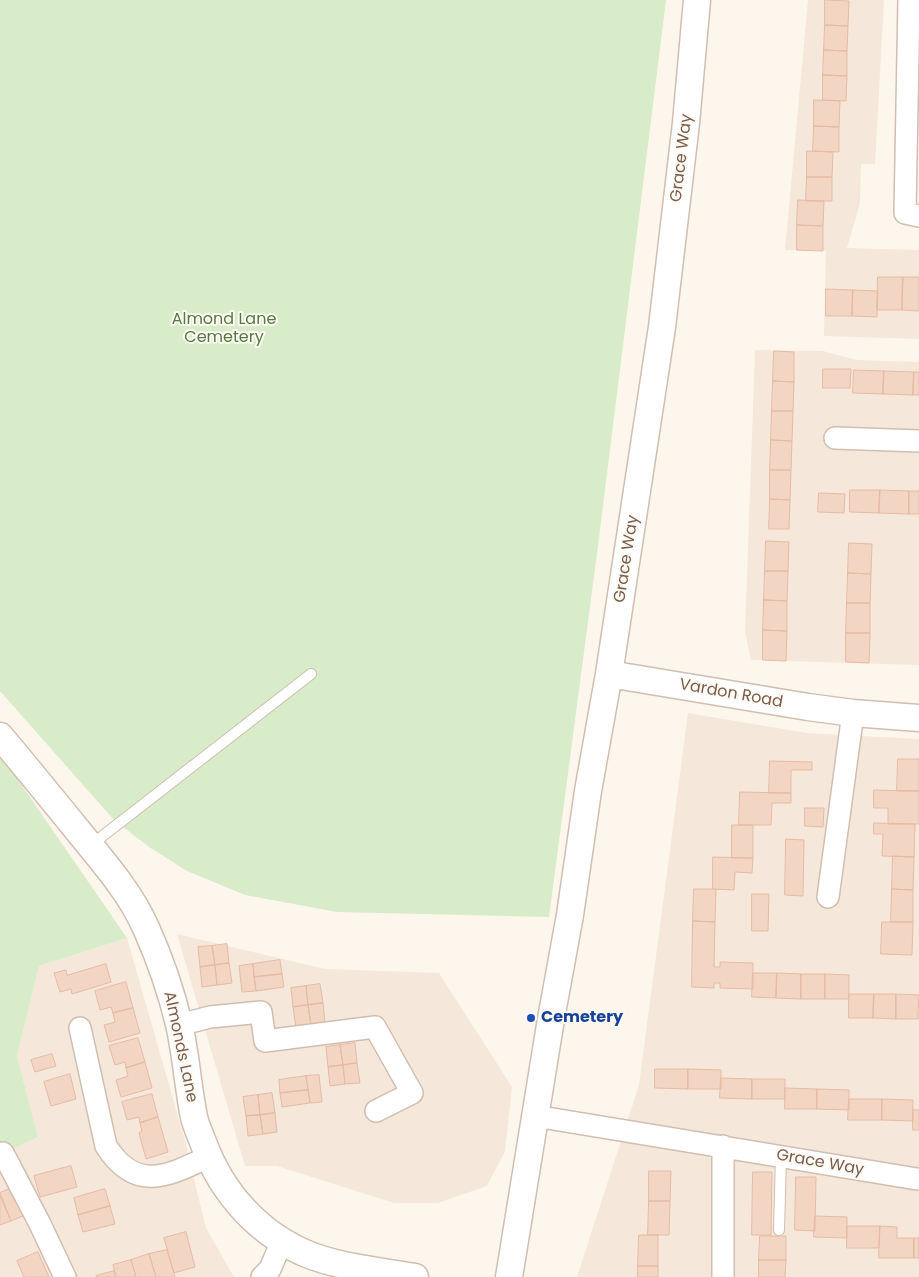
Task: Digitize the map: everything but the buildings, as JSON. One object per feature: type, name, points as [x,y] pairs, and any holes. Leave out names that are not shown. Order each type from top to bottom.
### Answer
[{"type":"street","name":"Grace Way","points":[[510,1277],[570,915],[588,791],[609,674],[662,327],[686,123],[697,0]]},
{"type":"street","points":[[909,0],[905,212],[919,216]]},
{"type":"street","points":[[835,438],[919,441]]},
{"type":"street","name":"Vardon Road","points":[[609,674],[808,707],[853,713],[919,718]]},
{"type":"street","points":[[828,897],[853,713]]},
{"type":"street","name":"Almonds Lane","points":[[0,736],[122,884],[145,925],[159,958],[178,1024],[190,1082],[194,1119],[208,1157],[219,1178],[234,1199],[254,1220],[282,1242],[311,1255],[334,1262],[415,1277]]},
{"type":"street","points":[[178,1024],[210,1017],[261,1012],[265,1041],[375,1027],[412,1093],[376,1111]]},
{"type":"street","points":[[80,1028],[106,1146],[111,1155],[122,1166],[147,1177],[172,1174],[208,1157]]},
{"type":"street","name":"Grace Way","points":[[536,1116],[917,1179]]},
{"type":"street","points":[[722,1277],[723,1146]]},
{"type":"street","points":[[3,1153],[66,1277]]},
{"type":"street","points":[[262,1277],[270,1269],[282,1242]]},
{"type":"lane","points":[[91,846],[311,674]]},
{"type":"lane","points":[[779,1230],[781,1156]]},
{"type":"shaded area","points":[[808,0],[884,0],[875,164],[861,164],[860,203],[847,248],[919,250],[919,339],[824,336],[826,251],[785,250]]},
{"type":"shaded area","points":[[755,350],[823,351],[857,360],[919,362],[919,665],[751,660],[745,632]]},
{"type":"shaded area","points":[[688,713],[807,733],[919,739],[919,1277],[577,1277],[639,1085]]},
{"type":"shaded area","points":[[177,934],[325,969],[439,973],[512,1087],[505,1151],[487,1186],[438,1203],[394,1203],[277,1166],[245,1166]]},
{"type":"shaded area","points":[[127,938],[184,1137],[206,1228],[234,1277],[0,1277],[0,1155],[38,1137],[17,1056],[39,966]]},
{"type":"green space","name":"Almond Lane Cemetery","points":[[0,0],[666,0],[598,546],[549,917],[337,912],[245,895],[187,871],[149,847],[114,820],[0,691]]},
{"type":"green space","points":[[0,758],[14,774],[127,938],[39,966],[17,1056],[38,1137],[0,1155]]},
{"type":"place","name":"Cemetery","points":[[531,1018]]}]
